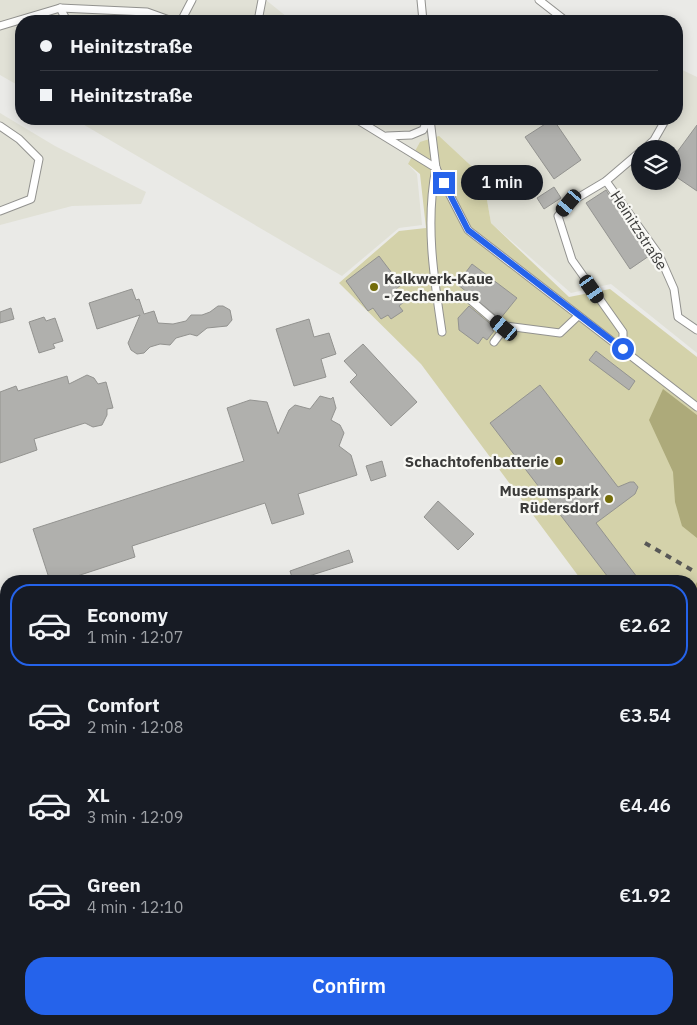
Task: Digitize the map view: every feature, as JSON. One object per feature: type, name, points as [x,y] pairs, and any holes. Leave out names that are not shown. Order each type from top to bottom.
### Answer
[{"type":"lane","points":[[109,8],[110,0]]},
{"type":"lane","points":[[184,15],[192,0]]},
{"type":"lane","points":[[259,15],[262,0]]},
{"type":"lane","points":[[421,0],[422,15]]},
{"type":"lane","points":[[539,0],[558,15]]},
{"type":"lane","points":[[60,8],[64,15]]},
{"type":"lane","points":[[37,15],[60,8],[109,8],[147,12],[155,15]]},
{"type":"lane","points":[[0,26],[15,22]]},
{"type":"lane","points":[[366,125],[436,168],[468,230],[697,407]]},
{"type":"lane","points":[[384,136],[411,135],[423,130],[426,125]]},
{"type":"lane","points":[[430,125],[436,168],[431,196],[434,280],[442,332]]},
{"type":"lane","points":[[654,140],[663,125]]},
{"type":"lane","points":[[0,126],[19,139],[39,159],[31,199],[0,211]]},
{"type":"lane","name":"Heinitzstraße","points":[[623,349],[622,332],[572,260],[558,216],[569,203],[606,181],[631,160]]},
{"type":"lane","name":"Heinitzstraße","points":[[606,181],[659,255],[674,289],[678,317],[697,330]]},
{"type":"lane","points":[[467,297],[504,328]]},
{"type":"lane","points":[[494,342],[506,326],[560,332],[578,316]]},
{"type":"shaded area","points":[[0,0],[266,0],[285,15],[15,15],[15,84],[0,75]]},
{"type":"shaded area","points":[[683,70],[697,77],[697,353],[611,284],[571,293],[491,223],[483,177],[408,164],[417,174],[422,225],[399,228],[342,276],[84,125],[683,125]]},
{"type":"shaded area","points":[[0,113],[15,122],[15,125],[20,125],[55,146],[146,192],[141,204],[72,206],[0,225]]},
{"type":"shaded area","name":"Museumspark Rüdersdorf","points":[[439,136],[483,177],[491,223],[569,297],[610,289],[697,357],[697,575],[578,575],[421,364],[339,283],[399,231],[426,228],[420,174],[408,164],[420,142]]},
{"type":"shaded area","points":[[663,389],[697,415],[697,538],[682,526],[675,502],[673,472],[649,420]]},
{"type":"building","points":[[544,125],[557,125],[581,160],[554,179],[525,137]]},
{"type":"building","points":[[697,125],[697,191],[681,180],[681,147]]},
{"type":"building","points":[[554,187],[561,198],[544,209],[537,198]]},
{"type":"building","points":[[606,190],[649,256],[630,269],[586,203]]},
{"type":"building","name":"Kalkwerk-Kaue - Zechenhaus","points":[[379,256],[401,285],[396,289],[405,301],[399,306],[403,311],[391,319],[388,315],[381,319],[373,308],[368,311],[346,281]]},
{"type":"building","points":[[472,264],[517,298],[500,319],[457,284]]},
{"type":"building","points":[[132,289],[136,300],[139,299],[144,314],[154,311],[158,323],[173,324],[186,321],[191,315],[202,315],[218,306],[223,306],[230,310],[232,320],[227,326],[207,328],[197,336],[190,334],[176,338],[170,345],[160,344],[150,347],[144,353],[137,354],[131,350],[128,343],[140,315],[97,329],[89,303]]},
{"type":"building","points":[[469,306],[494,327],[492,330],[494,331],[487,340],[483,337],[478,344],[459,330],[458,318]]},
{"type":"building","points":[[11,308],[14,319],[0,323],[0,312]]},
{"type":"building","points":[[44,317],[46,321],[55,318],[63,341],[53,344],[55,348],[39,353],[29,322]]},
{"type":"building","points":[[309,319],[314,337],[329,333],[336,354],[321,359],[326,377],[294,386],[276,329]]},
{"type":"building","points":[[363,344],[417,402],[391,426],[350,382],[357,375],[344,361]]},
{"type":"building","points":[[596,351],[635,381],[629,390],[589,360]]},
{"type":"building","points":[[87,375],[94,378],[98,384],[106,382],[113,408],[107,409],[107,415],[102,425],[93,427],[85,423],[34,439],[37,450],[0,463],[0,392],[16,386],[18,391],[67,376],[69,384]]},
{"type":"building","name":"Schachtofenbatterie","points":[[540,385],[618,487],[634,482],[638,487],[635,494],[596,523],[635,575],[606,575],[490,423]]},
{"type":"building","points":[[320,396],[331,399],[333,397],[336,408],[331,420],[340,425],[344,433],[339,446],[351,455],[357,475],[298,494],[304,514],[272,524],[265,503],[132,546],[135,557],[80,575],[48,575],[33,529],[244,461],[227,408],[250,400],[267,402],[278,434],[289,410],[295,405],[310,409]]},
{"type":"building","points":[[382,461],[386,476],[371,481],[366,466]]},
{"type":"building","points":[[438,501],[474,534],[458,550],[424,517]]},
{"type":"building","points":[[349,550],[353,562],[312,575],[291,575],[290,571]]},
{"type":"railway","points":[[645,543],[697,573]]},
{"type":"place","name":"Kalkwerk-Kaue - Zechenhaus","points":[[374,287]]},
{"type":"place","name":"Schachtofenbatterie","points":[[559,461]]},
{"type":"place","name":"Museumspark Rüdersdorf","points":[[609,499]]},
{"type":"route","points":[[444,183],[468,230],[623,349]]}]
